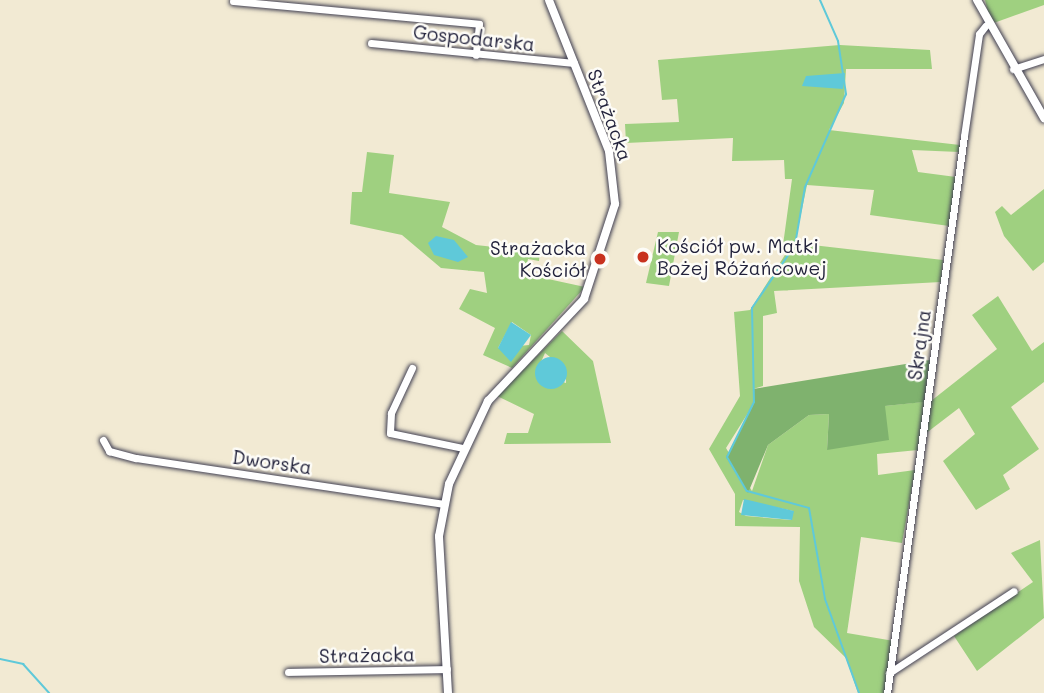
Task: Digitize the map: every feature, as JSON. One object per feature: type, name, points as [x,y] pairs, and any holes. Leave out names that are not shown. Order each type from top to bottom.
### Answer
[{"type":"street","name":"Strażacka","points":[[448,693],[443,504],[463,449],[491,397],[581,303],[610,225],[613,164],[550,0]]},
{"type":"street","points":[[977,0],[986,25],[1044,118]]},
{"type":"street","points":[[233,1],[479,24],[476,55]]},
{"type":"street","name":"Skrajna","points":[[887,693],[977,46],[986,25]]},
{"type":"street","name":"Gospodarska","points":[[371,43],[575,63]]},
{"type":"street","points":[[1013,69],[1044,58]]},
{"type":"street","points":[[412,368],[391,413],[390,433],[463,449]]},
{"type":"street","name":"Dworska","points":[[103,440],[109,451],[136,458],[443,504]]},
{"type":"street","points":[[889,673],[1014,591]]},
{"type":"street","name":"Strażacka","points":[[288,672],[447,669]]},
{"type":"green space","points":[[985,0],[1044,0],[1044,5],[991,24]]},
{"type":"green space","points":[[840,45],[930,50],[932,69],[846,69],[844,103],[829,130],[960,145],[959,152],[912,150],[918,172],[956,177],[949,226],[870,215],[874,190],[807,185],[795,243],[943,260],[941,282],[774,291],[777,313],[763,316],[763,386],[753,389],[753,405],[726,448],[752,491],[768,445],[809,415],[829,414],[827,450],[885,406],[931,401],[997,349],[972,315],[998,296],[1032,351],[1044,342],[1044,382],[1011,407],[1039,449],[1003,475],[1010,489],[976,510],[943,461],[975,434],[959,408],[925,434],[918,450],[877,454],[878,475],[915,470],[902,543],[861,537],[847,633],[894,641],[887,693],[858,693],[846,658],[814,627],[799,581],[800,527],[735,526],[735,494],[709,449],[740,396],[734,312],[750,310],[790,247],[783,245],[792,179],[785,179],[784,160],[732,161],[733,138],[626,143],[625,124],[679,122],[677,99],[662,100],[658,60]],"holes":[[[743,500],[793,511],[791,520],[746,516],[739,512]]]},
{"type":"green space","points":[[367,152],[394,155],[389,193],[450,202],[442,227],[476,245],[540,252],[539,261],[528,259],[525,274],[585,287],[512,368],[483,355],[495,328],[459,309],[470,289],[487,293],[484,272],[441,268],[402,235],[350,224],[352,192],[362,192]],"holes":[[[512,322],[531,335],[529,345],[498,348]]]},
{"type":"green space","points":[[1044,189],[1044,262],[1033,271],[1004,236],[995,212],[1002,206],[1011,215]]},
{"type":"green space","points":[[658,232],[679,232],[669,286],[646,283]]},
{"type":"green space","points":[[562,331],[593,361],[611,443],[504,444],[507,433],[528,433],[534,414],[497,396]],"holes":[[[545,353],[566,370],[566,383],[536,373]]]},
{"type":"green space","points":[[930,360],[924,402],[885,406],[889,440],[827,450],[829,414],[809,415],[768,445],[748,493],[726,457],[753,405],[753,389]]},
{"type":"green space","points":[[1040,540],[1044,618],[977,671],[954,636],[1033,582],[1011,553]]},
{"type":"water","points":[[845,73],[843,89],[802,86],[806,76]]},
{"type":"water","points":[[436,236],[454,240],[468,257],[458,262],[434,255],[428,243]]},
{"type":"water","points":[[511,322],[531,335],[511,362],[498,348]]},
{"type":"water","points":[[551,357],[562,362],[567,373],[562,384],[551,389],[540,384],[535,373],[540,362]]},
{"type":"water","points":[[744,499],[794,511],[792,520],[741,515]]},
{"type":"waterway","points":[[820,0],[838,41],[846,94],[805,187],[795,245],[752,308],[754,402],[727,457],[747,491],[809,508],[825,599],[859,693]]},
{"type":"waterway","points":[[0,659],[23,664],[49,693]]},
{"type":"place","name":"Kościół pw. Matki Bożej Różańcowej","points":[[643,257]]},
{"type":"place","name":"Strażacka Kościół","points":[[600,259]]}]
